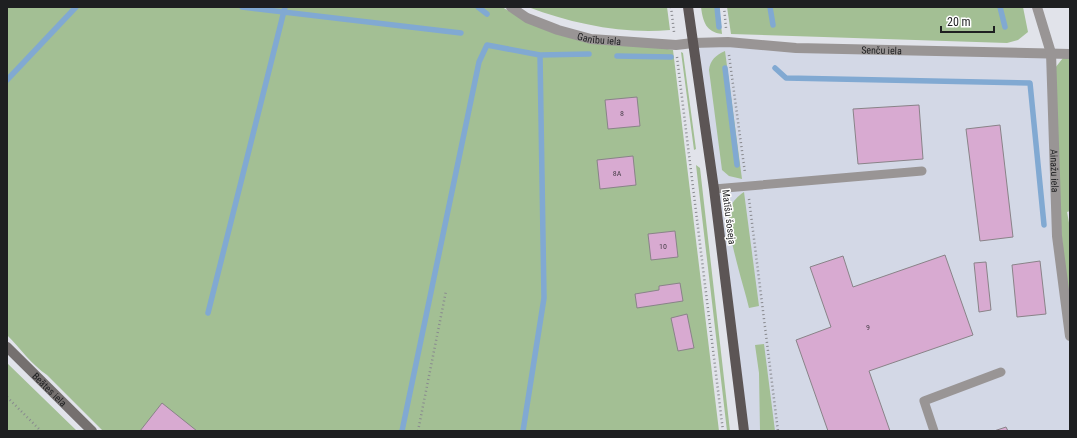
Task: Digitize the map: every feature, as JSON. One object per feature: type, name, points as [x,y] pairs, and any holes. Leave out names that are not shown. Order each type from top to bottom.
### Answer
[{"type":"main road","name":"Matīšu šoseja","points":[[688,7],[714,189],[744,431]]},
{"type":"street","name":"Ganību iela","points":[[511,7],[533,20],[558,30],[591,39],[676,46],[693,43]]},
{"type":"street","name":"Ainažu iela","points":[[1037,7],[1051,53],[1057,236],[1070,336]]},
{"type":"street","name":"Senču iela","points":[[693,43],[728,42],[796,48],[1070,54]]},
{"type":"street","name":"Beātes iela","points":[[7,347],[92,431]]},
{"type":"lane","points":[[714,189],[922,172]]},
{"type":"lane","points":[[934,431],[924,401],[1002,372]]},
{"type":"path","points":[[671,7],[673,23]]},
{"type":"path","points":[[724,7],[727,29]]},
{"type":"path","points":[[677,54],[723,431]]},
{"type":"path","points":[[729,55],[746,174]]},
{"type":"path","points":[[749,196],[778,431]]},
{"type":"path","points":[[418,431],[446,291]]},
{"type":"path","points":[[7,397],[41,431]]},
{"type":"shaded area","points":[[693,43],[1051,53],[1070,336],[1070,431],[744,431]]},
{"type":"green space","points":[[7,7],[502,7],[531,24],[673,50],[719,431],[103,431],[31,361],[7,335]]},
{"type":"green space","points":[[528,7],[667,7],[670,30],[652,31],[616,29],[580,23]]},
{"type":"green space","points":[[701,7],[719,7],[722,34],[709,29],[704,22]]},
{"type":"green space","points":[[727,7],[1023,7],[1028,32],[1018,40],[1007,43],[731,34]]},
{"type":"green space","points":[[1070,49],[1070,211],[1067,212],[1070,228],[1070,300],[1066,285],[1048,77]]},
{"type":"green space","points":[[725,51],[742,179],[729,176],[722,170],[709,70],[714,58]]},
{"type":"green space","points":[[681,52],[683,53],[696,149],[694,150]]},
{"type":"green space","points":[[696,165],[700,168],[730,431],[727,431]]},
{"type":"green space","points":[[744,192],[759,306],[749,308],[735,257],[729,217],[732,203]]},
{"type":"green space","points":[[764,344],[775,431],[760,431],[759,373],[755,345]]},
{"type":"green space","points":[[7,363],[77,431],[7,431]]},
{"type":"building","points":[[637,97],[640,126],[608,129],[605,100]]},
{"type":"building","points":[[919,105],[923,159],[858,164],[853,109]]},
{"type":"building","points":[[1000,125],[1013,237],[980,241],[966,129]]},
{"type":"building","points":[[633,156],[636,185],[600,189],[597,160]]},
{"type":"building","points":[[675,231],[678,257],[651,260],[648,234]]},
{"type":"building","points":[[945,255],[973,335],[869,371],[890,431],[828,431],[796,340],[831,327],[810,267],[843,256],[853,287]]},
{"type":"building","points":[[1040,261],[1046,314],[1017,317],[1012,265]]},
{"type":"building","points":[[986,262],[991,310],[979,312],[974,263]]},
{"type":"building","points":[[680,283],[683,301],[637,308],[635,294],[659,290],[659,286]]},
{"type":"building","points":[[687,314],[694,348],[678,351],[671,318]]},
{"type":"building","points":[[162,403],[197,431],[140,431]]},
{"type":"building","points":[[1006,427],[1008,431],[994,431]]},
{"type":"waterway","points":[[7,80],[76,7]]},
{"type":"waterway","points":[[242,7],[461,33]]},
{"type":"waterway","points":[[208,313],[285,7]]},
{"type":"waterway","points":[[478,7],[487,14]]},
{"type":"waterway","points":[[717,7],[719,27]]},
{"type":"waterway","points":[[770,7],[773,25]]},
{"type":"waterway","points":[[1000,7],[1005,27]]},
{"type":"waterway","points":[[402,431],[479,62],[487,45],[540,55],[589,54]]},
{"type":"waterway","points":[[523,431],[544,298],[540,55]]},
{"type":"waterway","points":[[617,56],[671,57]]},
{"type":"waterway","points":[[725,68],[737,165]]},
{"type":"waterway","points":[[775,68],[786,78],[1030,83],[1044,225]]}]
